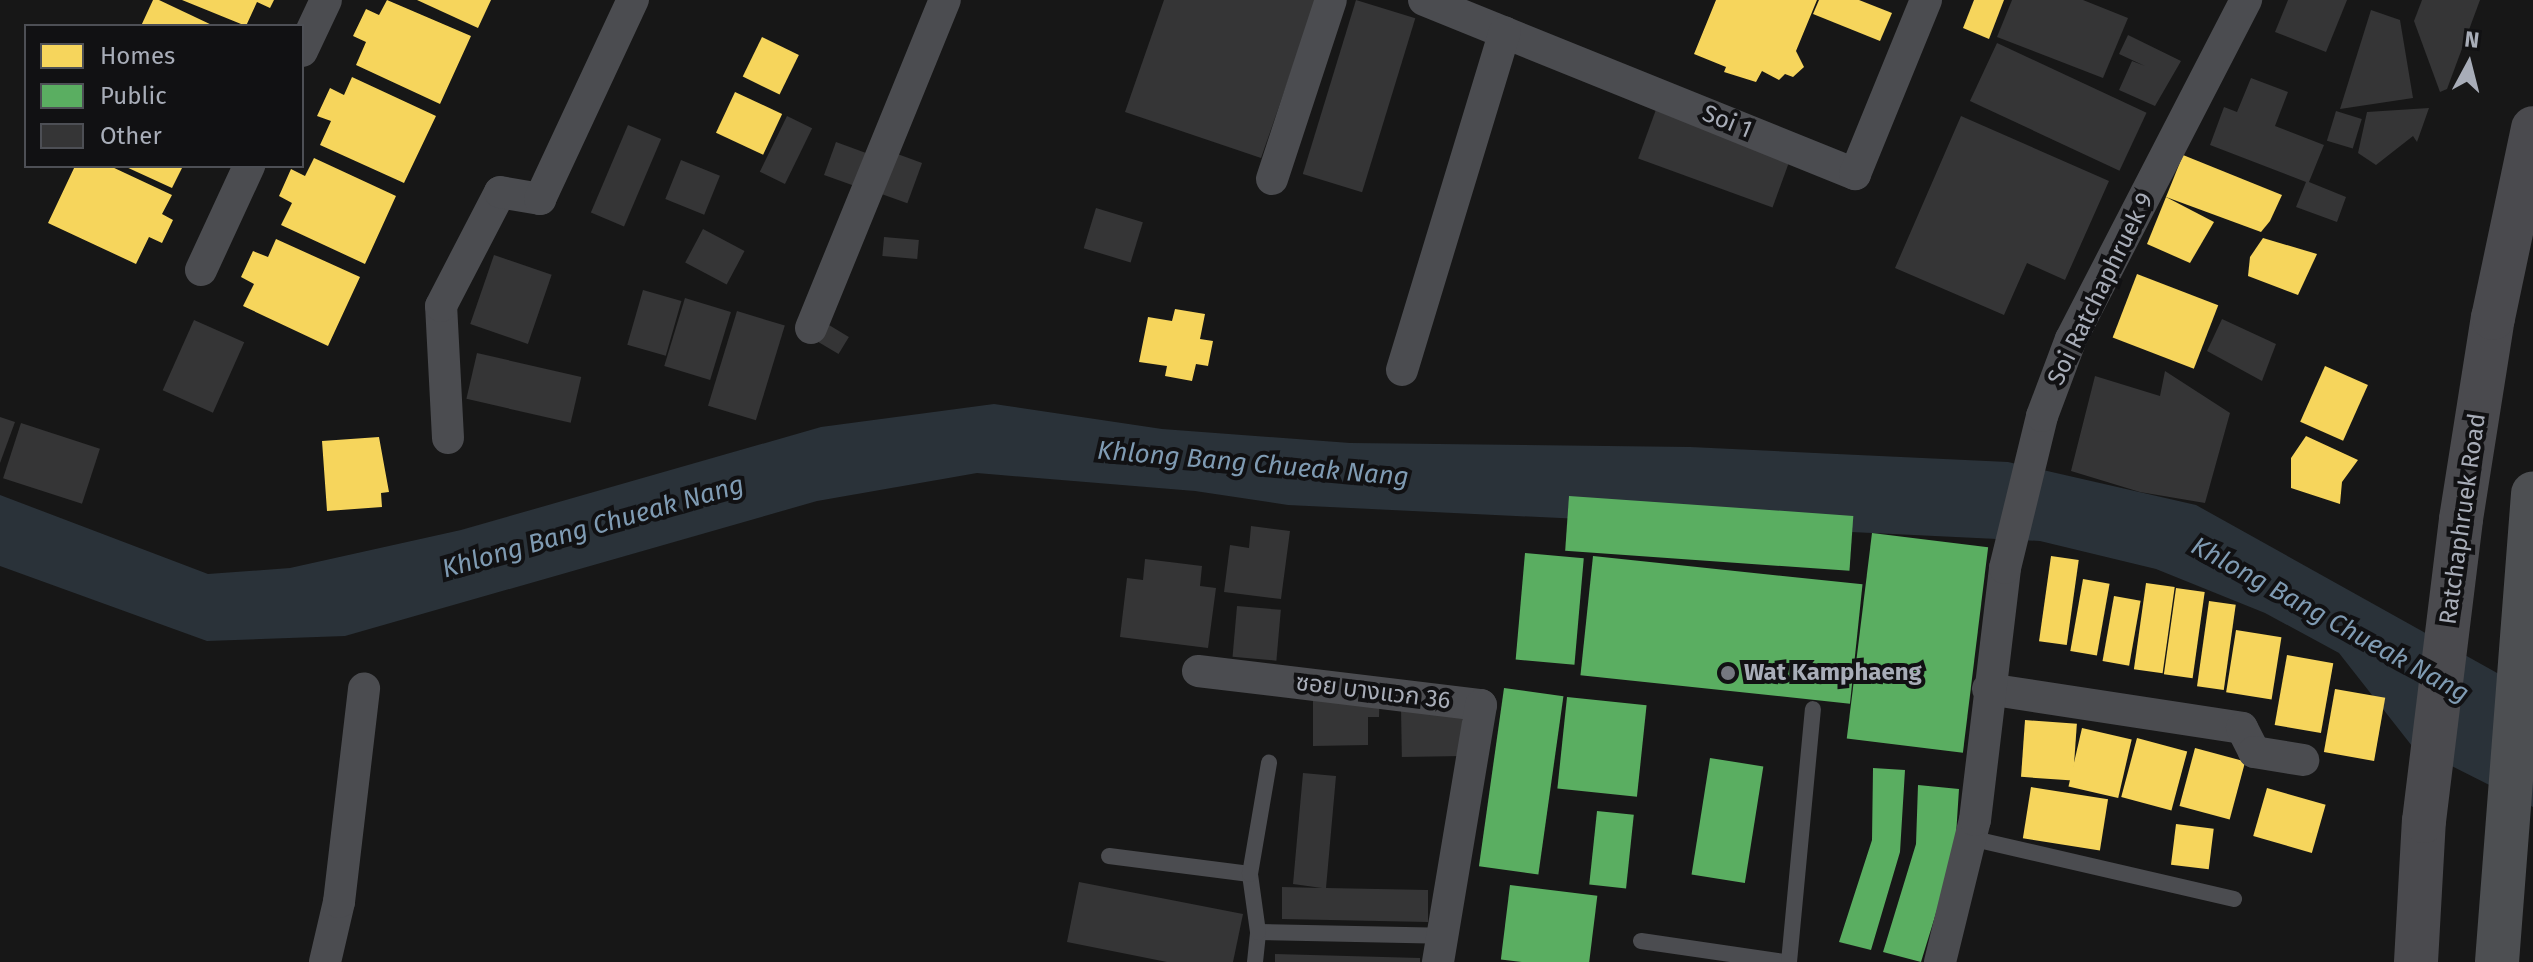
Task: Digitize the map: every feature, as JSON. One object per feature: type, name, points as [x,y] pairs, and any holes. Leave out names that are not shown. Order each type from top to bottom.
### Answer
[{"type":"main road","name":"Ratchaphruek Road","points":[[2416,962],[2424,821],[2461,519],[2493,318],[2533,128]]},
{"type":"main road","points":[[2497,962],[2502,840],[2533,493]]},
{"type":"street","points":[[304,47],[326,0]]},
{"type":"street","points":[[448,438],[441,306],[500,192],[540,199],[633,0]]},
{"type":"street","points":[[811,328],[945,0]]},
{"type":"street","points":[[1272,179],[1331,0]]},
{"type":"street","name":"Soi 1","points":[[1424,0],[1855,174],[1926,0]]},
{"type":"street","name":"Soi Ratchaphruek 9","points":[[1940,962],[1970,838],[1988,689],[2012,537],[2042,416],[2071,339],[2238,2]]},
{"type":"street","points":[[1402,370],[1505,32]]},
{"type":"street","points":[[201,270],[248,168]]},
{"type":"street","name":"ซอย บางแวก 36","points":[[1198,671],[1481,705],[1440,949]]},
{"type":"street","points":[[325,962],[339,902],[364,688]]},
{"type":"street","points":[[1988,689],[2242,728],[2254,752],[2303,760]]},
{"type":"lane","points":[[1641,941],[1787,962],[1813,709]]},
{"type":"lane","points":[[1255,962],[1258,932],[1250,874],[1269,763]]},
{"type":"lane","points":[[1970,838],[2234,899]]},
{"type":"lane","points":[[1109,856],[1250,874]]},
{"type":"lane","points":[[1258,932],[1440,949]]},
{"type":"water","name":"Khlong Bang Chueak Nang","points":[[994,404],[1162,429],[1350,443],[1690,447],[2008,462],[2196,505],[2533,693],[2533,807],[2412,746],[2339,653],[2265,613],[2156,569],[2040,541],[1288,505],[1195,491],[977,473],[817,501],[345,636],[207,641],[0,566],[0,495],[208,574],[290,568],[461,530],[821,427]]},
{"type":"building: Homes","points":[[153,0],[159,0],[210,24],[142,24]]},
{"type":"building: Homes","points":[[182,0],[274,0],[270,8],[257,2],[247,24]]},
{"type":"building: Homes","points":[[387,0],[471,36],[440,104],[356,65],[366,42],[353,36],[366,9],[379,15]]},
{"type":"building: Homes","points":[[417,0],[491,0],[478,28]]},
{"type":"building: Homes","points":[[1716,0],[1817,0],[1796,51],[1804,67],[1793,77],[1785,74],[1779,80],[1762,71],[1756,82],[1724,72],[1726,67],[1694,54]]},
{"type":"building: Homes","points":[[1819,0],[1859,0],[1892,13],[1880,41],[1813,14]]},
{"type":"building: Homes","points":[[1974,0],[2004,0],[1989,39],[1963,28]]},
{"type":"building: Homes","points":[[762,37],[799,55],[780,95],[743,77]]},
{"type":"building: Homes","points":[[352,77],[436,116],[404,183],[320,145],[331,121],[317,116],[330,88],[344,95]]},
{"type":"building: Homes","points":[[735,92],[782,114],[763,155],[716,133]]},
{"type":"building: Homes","points":[[2183,155],[2282,195],[2261,232],[2166,197]]},
{"type":"building: Homes","points":[[314,158],[396,196],[365,264],[281,225],[292,203],[279,196],[291,169],[305,176]]},
{"type":"building: Homes","points":[[74,168],[114,168],[172,195],[162,214],[173,220],[162,243],[149,237],[136,264],[48,223]]},
{"type":"building: Homes","points":[[128,168],[182,168],[172,188]]},
{"type":"building: Homes","points":[[2166,197],[2214,222],[2190,263],[2147,244]]},
{"type":"building: Homes","points":[[2263,238],[2317,254],[2298,295],[2248,276],[2250,257]]},
{"type":"building: Homes","points":[[276,239],[360,277],[328,346],[243,306],[254,284],[241,277],[253,251],[268,257]]},
{"type":"building: Homes","points":[[2137,274],[2218,305],[2194,369],[2113,337]]},
{"type":"building: Homes","points":[[1175,309],[1205,314],[1200,339],[1213,341],[1208,366],[1196,364],[1192,381],[1165,376],[1167,366],[1139,362],[1148,317],[1172,321]]},
{"type":"building: Homes","points":[[2325,366],[2368,385],[2343,441],[2300,422]]},
{"type":"building: Homes","points":[[2306,436],[2358,460],[2342,482],[2340,504],[2291,488],[2291,458]]},
{"type":"building: Homes","points":[[379,437],[389,492],[381,493],[382,507],[327,511],[322,441]]},
{"type":"building: Homes","points":[[2051,556],[2079,560],[2067,645],[2039,641]]},
{"type":"building: Homes","points":[[2083,579],[2110,584],[2097,656],[2070,651]]},
{"type":"building: Homes","points":[[2146,583],[2175,587],[2163,673],[2134,669]]},
{"type":"building: Homes","points":[[2176,588],[2205,592],[2193,678],[2164,674]]},
{"type":"building: Homes","points":[[2114,596],[2141,601],[2129,666],[2103,661]]},
{"type":"building: Homes","points":[[2209,601],[2236,605],[2224,690],[2197,686]]},
{"type":"building: Homes","points":[[2236,630],[2281,637],[2272,699],[2226,692]]},
{"type":"building: Homes","points":[[2287,655],[2333,663],[2321,733],[2275,725]]},
{"type":"building: Homes","points":[[2335,689],[2385,698],[2374,761],[2324,752]]},
{"type":"building: Homes","points":[[2025,720],[2077,724],[2073,780],[2021,777]]},
{"type":"building: Homes","points":[[2082,728],[2132,739],[2118,798],[2069,786]]},
{"type":"building: Homes","points":[[2137,738],[2187,751],[2171,810],[2121,797]]},
{"type":"building: Homes","points":[[2195,748],[2245,761],[2230,819],[2179,806]]},
{"type":"building: Homes","points":[[2031,787],[2108,799],[2100,851],[2023,838]]},
{"type":"building: Homes","points":[[2267,788],[2326,805],[2312,853],[2253,836]]},
{"type":"building: Homes","points":[[2176,824],[2214,829],[2209,869],[2171,865]]},
{"type":"building: Public","points":[[1569,496],[1853,516],[1849,571],[1565,551]]},
{"type":"building: Public","points":[[1872,533],[1988,547],[1963,753],[1847,738]]},
{"type":"building: Public","points":[[1525,553],[1584,558],[1574,665],[1516,660]]},
{"type":"building: Public","points":[[1593,556],[1863,584],[1850,704],[1580,675]]},
{"type":"building: Public","points":[[1504,688],[1563,696],[1538,875],[1479,866]]},
{"type":"building: Public","points":[[1567,697],[1647,705],[1637,797],[1557,788]]},
{"type":"building: Public","points":[[1710,758],[1763,766],[1745,883],[1692,875]]},
{"type":"building: Public","points":[[1873,768],[1905,770],[1900,852],[1871,950],[1839,942],[1872,840]]},
{"type":"building: Public","points":[[1918,785],[1959,789],[1955,851],[1921,962],[1883,952],[1916,844]]},
{"type":"building: Public","points":[[1597,811],[1634,815],[1626,888],[1589,885]]},
{"type":"building: Public","points":[[1510,885],[1597,896],[1589,962],[1501,959]]},
{"type":"building: Other","points":[[1164,0],[1316,0],[1261,158],[1125,112]]},
{"type":"building: Other","points":[[1356,0],[1415,18],[1362,192],[1303,174]]},
{"type":"building: Other","points":[[2012,0],[2083,0],[2128,18],[2103,78],[1997,37]]},
{"type":"building: Other","points":[[2288,0],[2347,0],[2326,52],[2275,32]]},
{"type":"building: Other","points":[[2422,0],[2480,0],[2447,89],[2440,92],[2414,21]]},
{"type":"building: Other","points":[[2371,10],[2400,20],[2413,98],[2340,109]]},
{"type":"building: Other","points":[[2128,35],[2181,61],[2155,106],[2119,90],[2132,61],[2145,66],[2119,54]]},
{"type":"building: Other","points":[[1997,43],[2147,113],[2119,171],[1970,101]]},
{"type":"building: Other","points":[[2251,78],[2288,92],[2275,126],[2324,145],[2309,182],[2346,197],[2337,222],[2296,207],[2306,182],[2210,145],[2224,107],[2237,112]]},
{"type":"building: Other","points":[[1658,104],[1792,153],[1773,207],[1638,159]]},
{"type":"building: Other","points":[[2429,108],[2417,142],[2413,136],[2376,165],[2358,153],[2367,112]]},
{"type":"building: Other","points":[[2336,111],[2362,119],[2353,149],[2327,141]]},
{"type":"building: Other","points":[[787,116],[812,128],[785,184],[760,172]]},
{"type":"building: Other","points":[[1961,116],[2109,181],[2065,280],[2027,263],[2004,315],[1895,268]]},
{"type":"building: Other","points":[[628,125],[661,139],[624,227],[591,212]]},
{"type":"building: Other","points":[[836,142],[866,153],[854,186],[824,175]]},
{"type":"building: Other","points":[[892,152],[922,163],[907,203],[877,192]]},
{"type":"building: Other","points":[[681,160],[720,176],[704,215],[665,199]]},
{"type":"building: Other","points":[[1096,208],[1143,222],[1131,262],[1084,248]]},
{"type":"building: Other","points":[[703,229],[744,251],[727,285],[685,263]]},
{"type":"building: Other","points":[[884,237],[919,240],[917,259],[882,256]]},
{"type":"building: Other","points":[[494,255],[552,275],[528,344],[470,324]]},
{"type":"building: Other","points":[[643,290],[681,301],[666,356],[627,345]]},
{"type":"building: Other","points":[[685,298],[731,312],[710,380],[664,366]]},
{"type":"building: Other","points":[[737,311],[785,326],[756,420],[708,406]]},
{"type":"building: Other","points":[[2222,319],[2276,344],[2262,381],[2207,351]]},
{"type":"building: Other","points":[[194,320],[244,342],[213,413],[163,390]]},
{"type":"building: Other","points":[[824,322],[849,337],[839,354],[814,339]]},
{"type":"building: Other","points":[[477,353],[581,377],[571,423],[466,399]]},
{"type":"building: Other","points":[[2165,371],[2230,413],[2205,503],[2140,492],[2071,471],[2095,376],[2160,396]]},
{"type":"building: Other","points":[[0,417],[15,422],[0,463]]},
{"type":"building: Other","points":[[21,423],[100,449],[82,504],[3,478]]},
{"type":"building: Other","points":[[1251,526],[1290,531],[1281,599],[1224,592],[1230,545],[1249,548]]},
{"type":"building: Other","points":[[1145,559],[1202,566],[1200,586],[1216,588],[1208,648],[1120,637],[1127,578],[1143,580]]},
{"type":"building: Other","points":[[1237,606],[1281,610],[1276,661],[1233,657]]},
{"type":"building: Other","points":[[1313,687],[1380,687],[1379,717],[1368,717],[1368,745],[1313,746]]},
{"type":"building: Other","points":[[1462,707],[1463,756],[1402,757],[1401,708]]},
{"type":"building: Other","points":[[1303,773],[1336,776],[1326,888],[1428,890],[1428,922],[1282,919],[1282,887],[1322,888],[1293,884]]},
{"type":"building: Other","points":[[1079,882],[1243,914],[1233,962],[1167,962],[1067,942]]},
{"type":"building: Other","points":[[1275,954],[1420,958],[1420,962],[1275,962]]},
{"type":"place","name":"Wat Kamphaeng","points":[[1728,673]]}]
